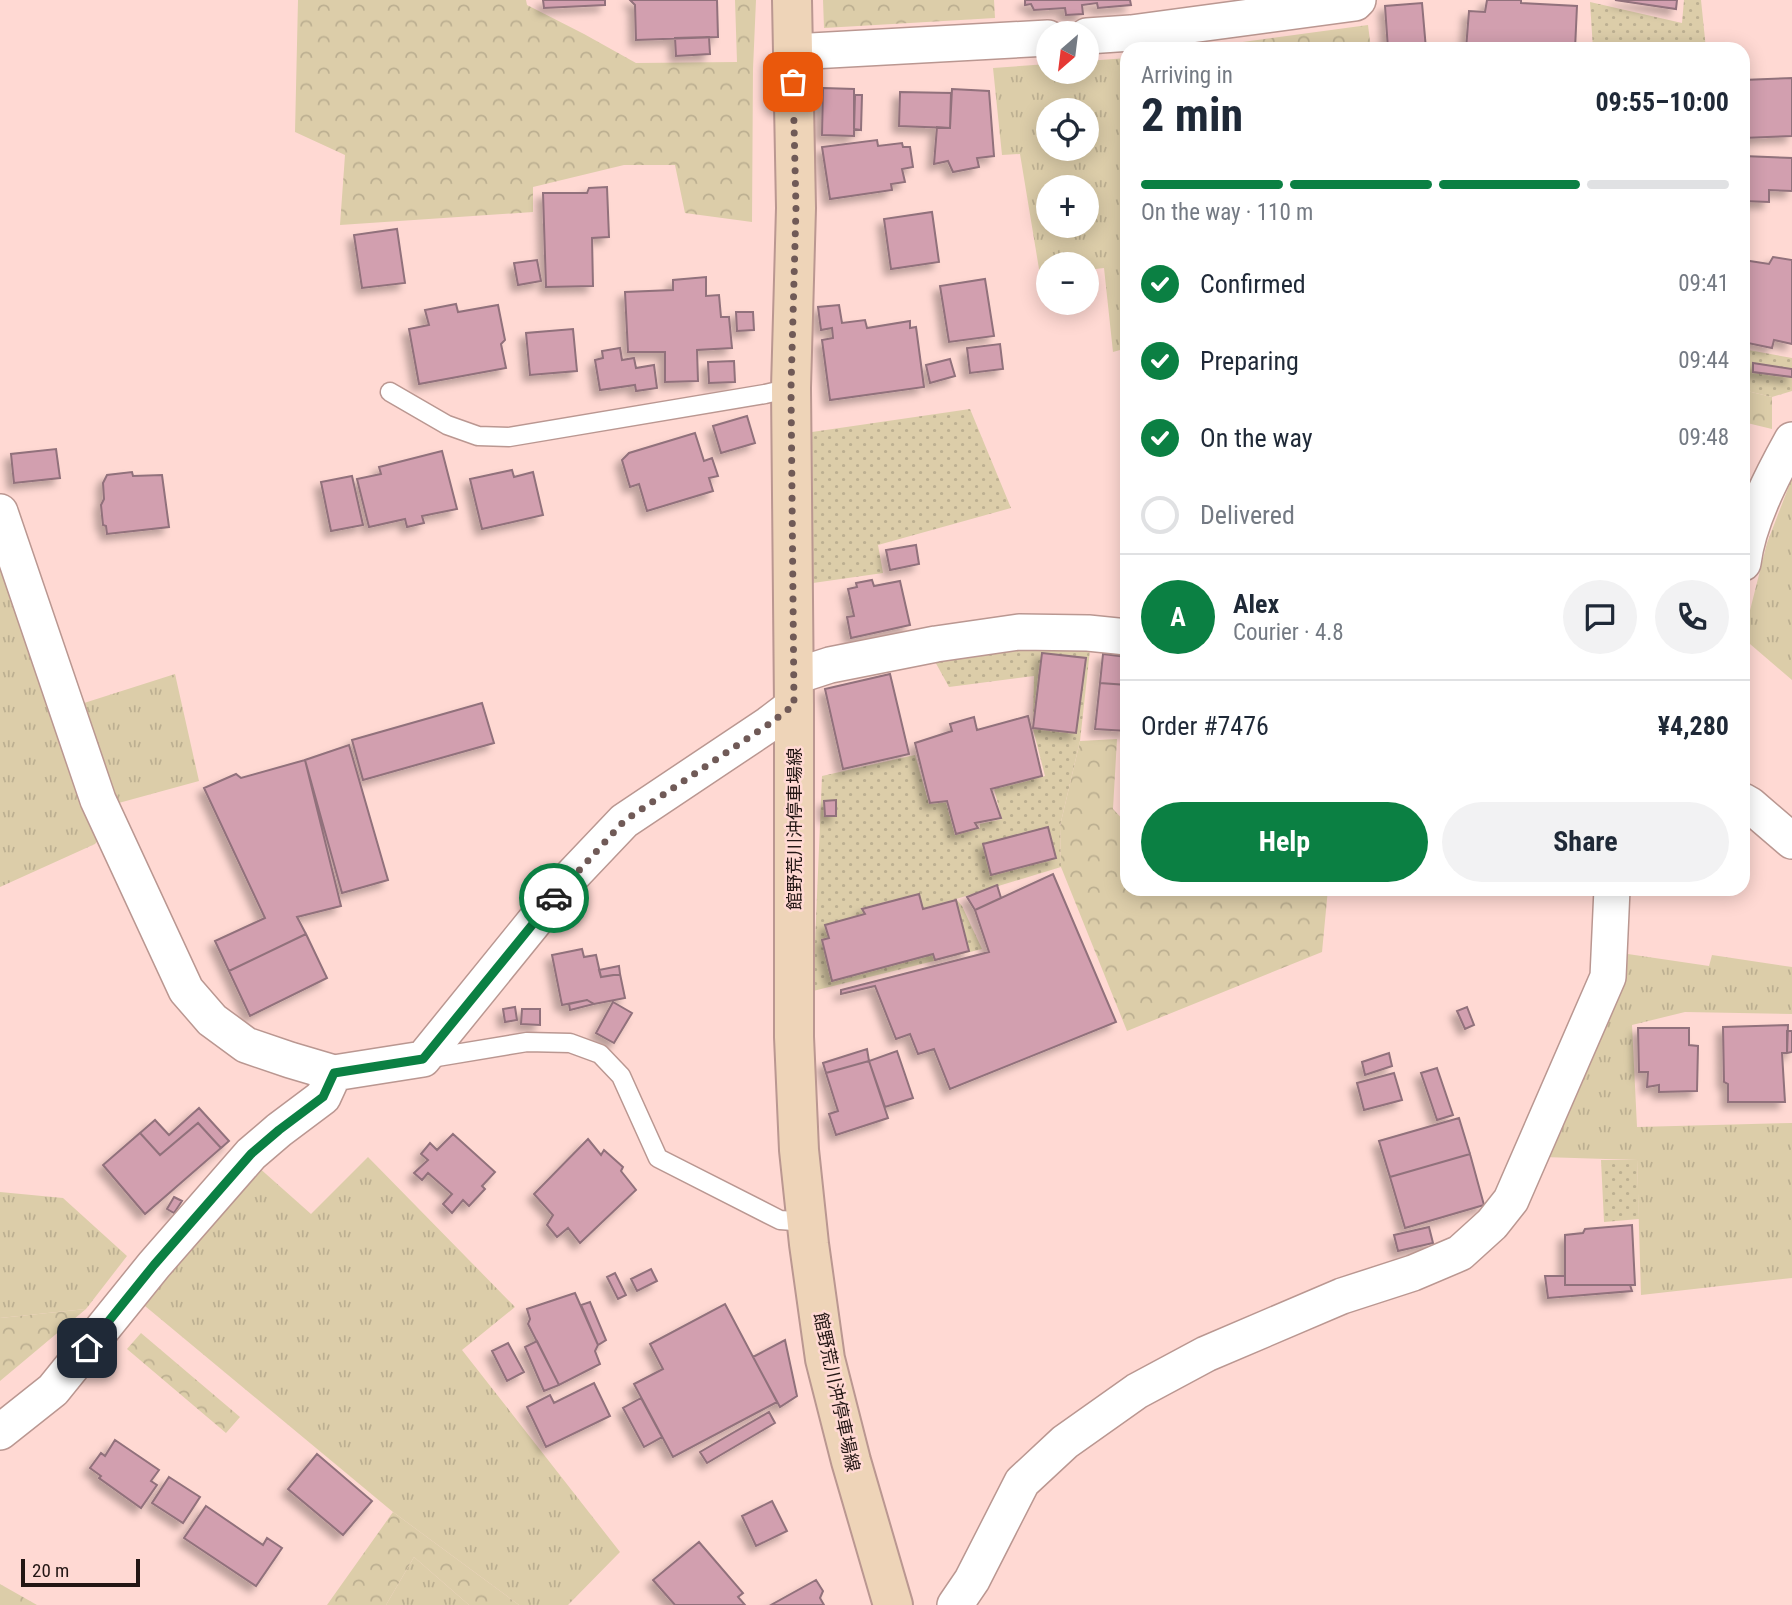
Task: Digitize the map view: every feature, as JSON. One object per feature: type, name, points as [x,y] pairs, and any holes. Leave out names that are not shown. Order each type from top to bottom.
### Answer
[{"type":"main road","name":"館野荒川沖停車場線","points":[[792,0],[796,208],[791,388],[794,1037],[799,1150],[825,1359],[851,1461],[893,1605]]},
{"type":"street","points":[[1099,35],[1131,33],[1358,0]]},
{"type":"street","points":[[793,51],[1036,39]]},
{"type":"street","points":[[1750,534],[1762,502],[1792,440]]},
{"type":"street","points":[[0,512],[98,800],[186,990],[212,1020],[246,1045],[334,1073],[423,1059],[568,880],[624,821],[769,724],[794,691],[830,665],[936,644],[1019,632],[1120,636]]},
{"type":"street","points":[[1750,804],[1792,841]]},
{"type":"street","points":[[955,1605],[972,1580],[1022,1482],[1065,1442],[1137,1391],[1219,1348],[1342,1296],[1413,1273],[1460,1253],[1492,1224],[1511,1200],[1608,977],[1612,896]]},
{"type":"street","points":[[0,1432],[53,1390],[154,1265],[251,1154],[323,1097],[334,1073]]},
{"type":"lane","points":[[390,392],[447,425],[478,436],[509,437],[791,388]]},
{"type":"lane","points":[[423,1059],[527,1042],[570,1043],[600,1054],[621,1076],[658,1158],[780,1220],[807,1222]]},
{"type":"green space","points":[[298,0],[526,0],[527,5],[636,63],[737,62],[735,0],[756,0],[752,222],[685,213],[675,165],[624,165],[533,187],[533,212],[340,225],[345,155],[295,132]]},
{"type":"green space","points":[[823,0],[994,0],[995,18],[824,28]]},
{"type":"green space","points":[[1684,0],[1701,0],[1705,42],[1593,42],[1590,2],[1682,23]]},
{"type":"green space","points":[[1368,25],[1370,42],[1243,42]]},
{"type":"green space","points":[[1120,59],[1120,350],[1113,352],[1104,268],[1099,269],[1099,252],[1036,252],[1020,154],[1002,155],[993,68],[1036,65],[1036,84],[1099,84],[1099,60]]},
{"type":"green space","points":[[1750,350],[1792,358],[1792,391],[1772,397],[1750,392]]},
{"type":"green space","points":[[1750,392],[1772,397],[1772,429],[1750,424]]},
{"type":"green space","points":[[970,409],[1011,508],[878,545],[883,573],[813,583],[812,432]]},
{"type":"green space","points":[[1792,478],[1792,680],[1750,644],[1750,610],[1767,543]]},
{"type":"green space","points":[[0,552],[99,839],[95,844],[0,887]]},
{"type":"green space","points":[[1004,647],[1090,650],[1080,741],[1060,826],[1061,867],[956,899],[982,949],[813,991],[822,776],[915,755],[929,804],[946,802],[955,835],[980,828],[980,824],[1002,819],[994,789],[1045,776],[1033,729],[1034,676],[949,687],[933,658]],"holes":[[[918,894],[923,909],[956,900],[969,951],[935,960],[933,954],[832,980],[822,940],[865,914],[862,908]]]},
{"type":"green space","points":[[175,674],[199,781],[115,804],[81,704]]},
{"type":"green space","points":[[1117,739],[1113,809],[1120,816],[1120,896],[1327,896],[1322,952],[1127,1031],[1061,867],[1060,826],[1080,741]]},
{"type":"green space","points":[[1621,953],[1709,966],[1712,955],[1792,967],[1792,1014],[1685,1012],[1632,1025],[1637,1127],[1792,1123],[1792,1278],[1641,1295],[1637,1160],[1543,1157]]},
{"type":"green space","points":[[368,1157],[515,1307],[462,1350],[620,1552],[568,1605],[519,1605],[393,1512],[145,1306],[257,1166],[311,1214]]},
{"type":"green space","points":[[1601,1160],[1637,1160],[1639,1219],[1604,1222]]},
{"type":"green space","points":[[0,1192],[63,1198],[127,1256],[86,1309],[0,1318]]},
{"type":"green space","points":[[86,1309],[0,1381],[0,1318]]},
{"type":"green space","points":[[141,1333],[240,1417],[226,1433],[127,1349]]},
{"type":"green space","points":[[393,1512],[519,1605],[469,1605],[414,1557],[386,1605],[327,1605]]},
{"type":"green space","points":[[414,1557],[469,1605],[386,1605]]},
{"type":"green space","points":[[0,1584],[37,1605],[0,1605]]},
{"type":"building","points":[[543,0],[605,0],[605,5],[544,8]]},
{"type":"building","points":[[630,0],[717,0],[718,37],[636,40],[635,5]]},
{"type":"building","points":[[1025,0],[1130,0],[1131,5],[1098,8],[1097,3],[1082,5],[1083,14],[1066,15],[1065,8],[1034,10],[1031,4],[1025,5]]},
{"type":"building","points":[[1487,0],[1521,0],[1521,3],[1577,6],[1575,42],[1467,42],[1469,11],[1485,12]]},
{"type":"building","points":[[1615,0],[1677,0],[1676,9]]},
{"type":"building","points":[[1422,3],[1425,42],[1388,42],[1385,6]]},
{"type":"building","points":[[709,37],[710,54],[676,56],[675,38]]},
{"type":"building","points":[[1792,78],[1792,136],[1750,138],[1750,80]]},
{"type":"building","points":[[823,88],[854,89],[854,136],[822,135]]},
{"type":"building","points":[[952,89],[989,91],[994,156],[977,158],[979,167],[953,172],[948,161],[934,164],[937,127],[950,128]]},
{"type":"building","points":[[900,92],[951,93],[950,128],[899,126]]},
{"type":"building","points":[[855,95],[862,95],[861,130],[854,129]]},
{"type":"building","points":[[877,140],[878,146],[902,143],[903,147],[910,147],[913,167],[902,169],[905,182],[891,184],[892,190],[830,199],[822,147]]},
{"type":"building","points":[[1750,156],[1792,158],[1792,191],[1769,190],[1769,202],[1750,201]]},
{"type":"building","points":[[607,187],[609,237],[592,238],[593,286],[546,287],[543,193],[587,193],[589,188]]},
{"type":"building","points":[[932,212],[939,262],[891,269],[884,219]]},
{"type":"building","points":[[397,229],[405,283],[362,288],[354,235]]},
{"type":"building","points":[[1773,257],[1792,260],[1792,344],[1774,340],[1772,348],[1750,343],[1750,261],[1769,264]]},
{"type":"building","points":[[537,260],[541,281],[518,285],[514,263]]},
{"type":"building","points":[[706,277],[706,296],[719,295],[721,317],[729,317],[732,348],[697,350],[698,381],[665,382],[665,352],[628,352],[625,292],[673,290],[673,280]]},
{"type":"building","points":[[985,279],[994,336],[949,342],[940,286]]},
{"type":"building","points":[[456,304],[458,312],[498,305],[505,340],[501,344],[506,368],[419,384],[409,329],[429,325],[425,310]]},
{"type":"building","points":[[839,305],[842,323],[865,320],[867,328],[910,321],[910,328],[916,327],[924,387],[830,400],[822,340],[833,338],[832,328],[821,330],[818,307]]},
{"type":"building","points":[[736,312],[753,312],[754,330],[737,331]]},
{"type":"building","points":[[573,329],[577,371],[530,375],[526,333]]},
{"type":"building","points":[[1000,344],[1003,369],[970,373],[967,348]]},
{"type":"building","points":[[620,348],[622,360],[634,358],[636,368],[654,365],[657,388],[636,391],[635,385],[600,390],[595,360],[603,358],[602,351]]},
{"type":"building","points":[[950,359],[955,376],[930,383],[926,365]]},
{"type":"building","points":[[734,361],[735,382],[709,383],[708,362]]},
{"type":"building","points":[[1753,363],[1792,369],[1792,377],[1753,372]]},
{"type":"building","points":[[747,416],[755,443],[721,453],[713,426]]},
{"type":"building","points":[[695,433],[704,461],[712,458],[718,476],[709,478],[713,491],[647,511],[639,484],[630,487],[622,460],[629,453]]},
{"type":"building","points":[[56,449],[60,478],[14,483],[11,454]]},
{"type":"building","points":[[442,451],[457,509],[422,516],[424,523],[407,527],[405,519],[369,527],[357,479],[381,474],[379,467]]},
{"type":"building","points":[[512,470],[514,477],[533,472],[543,515],[482,529],[470,479]]},
{"type":"building","points":[[132,472],[133,476],[162,475],[169,527],[107,534],[101,505],[104,499],[103,483],[107,475]]},
{"type":"building","points":[[352,476],[363,525],[331,531],[321,482]]},
{"type":"building","points":[[916,545],[919,564],[890,570],[886,550]]},
{"type":"building","points":[[872,580],[874,586],[900,581],[910,625],[851,638],[847,617],[854,616],[848,589],[857,587],[856,583]]},
{"type":"building","points":[[1042,653],[1086,658],[1076,733],[1033,728]]},
{"type":"building","points":[[1103,654],[1120,656],[1120,684],[1100,683]]},
{"type":"building","points":[[890,674],[909,754],[843,769],[825,689]]},
{"type":"building","points":[[1100,683],[1120,684],[1120,731],[1095,729]]},
{"type":"building","points":[[482,703],[494,743],[363,780],[352,740]]},
{"type":"building","points":[[1028,716],[1042,776],[991,789],[1001,818],[975,823],[978,828],[956,834],[947,801],[930,803],[915,743],[952,731],[950,724],[974,717],[977,730]]},
{"type":"building","points":[[349,745],[388,880],[342,893],[305,760]]},
{"type":"building","points":[[305,760],[341,906],[297,917],[306,934],[229,971],[215,941],[265,918],[204,788],[236,774],[241,778]]},
{"type":"building","points":[[836,800],[836,816],[825,816],[824,801]]},
{"type":"building","points":[[1048,827],[1056,858],[991,875],[983,844]]},
{"type":"building","points":[[1053,874],[1116,1022],[950,1089],[934,1049],[918,1054],[910,1034],[896,1039],[875,986],[841,994],[841,990],[989,952],[975,910]]},
{"type":"building","points":[[997,885],[1001,898],[975,910],[967,897]]},
{"type":"building","points":[[919,894],[923,909],[956,900],[969,951],[935,960],[933,954],[832,981],[822,940],[829,938],[825,925],[865,914],[862,909]]},
{"type":"building","points":[[306,934],[327,978],[250,1016],[229,971]]},
{"type":"building","points":[[582,949],[584,957],[596,955],[601,977],[620,974],[625,998],[594,1004],[587,1000],[562,1005],[552,955]]},
{"type":"building","points":[[619,966],[620,974],[601,977],[599,970]]},
{"type":"building","points":[[587,1000],[594,1004],[570,1010],[569,1004]]},
{"type":"building","points":[[613,1002],[632,1013],[614,1043],[596,1033]]},
{"type":"building","points":[[515,1007],[517,1020],[505,1022],[503,1009]]},
{"type":"building","points":[[1467,1007],[1474,1025],[1465,1029],[1457,1011]]},
{"type":"building","points":[[522,1009],[540,1009],[540,1025],[521,1024]]},
{"type":"building","points":[[1788,1025],[1787,1053],[1782,1053],[1785,1102],[1728,1102],[1728,1084],[1724,1082],[1723,1027]]},
{"type":"building","points":[[1638,1028],[1689,1028],[1689,1045],[1698,1046],[1697,1091],[1659,1092],[1659,1085],[1647,1087],[1648,1072],[1639,1072]]},
{"type":"building","points":[[1787,1031],[1792,1031],[1792,1052],[1787,1053]]},
{"type":"building","points":[[867,1049],[869,1061],[826,1073],[823,1063]]},
{"type":"building","points":[[897,1051],[913,1098],[885,1107],[869,1061]]},
{"type":"building","points":[[1389,1053],[1392,1066],[1365,1075],[1362,1062]]},
{"type":"building","points":[[869,1061],[888,1118],[836,1135],[829,1114],[838,1111],[826,1073]]},
{"type":"building","points":[[1437,1068],[1453,1115],[1437,1120],[1421,1073]]},
{"type":"building","points":[[1394,1073],[1402,1100],[1364,1110],[1357,1083]]},
{"type":"building","points":[[199,1108],[229,1141],[221,1148],[198,1123],[160,1155],[140,1133],[155,1120],[169,1135]]},
{"type":"building","points":[[1459,1118],[1470,1154],[1390,1177],[1379,1141]]},
{"type":"building","points":[[198,1123],[221,1148],[145,1214],[103,1165],[140,1133],[160,1155]]},
{"type":"building","points":[[453,1134],[495,1172],[482,1186],[485,1189],[469,1206],[463,1200],[452,1213],[443,1204],[452,1194],[428,1173],[422,1180],[414,1173],[428,1160],[421,1154],[430,1143],[437,1150]]},
{"type":"building","points":[[588,1139],[601,1155],[604,1150],[623,1167],[621,1171],[636,1190],[580,1243],[568,1228],[557,1237],[547,1225],[553,1215],[534,1194]]},
{"type":"building","points":[[1470,1154],[1484,1205],[1405,1228],[1390,1177]]},
{"type":"building","points":[[174,1197],[182,1201],[174,1213],[167,1209]]},
{"type":"building","points":[[1632,1225],[1635,1285],[1565,1285],[1565,1235],[1583,1233],[1585,1229]]},
{"type":"building","points":[[1429,1227],[1433,1243],[1398,1251],[1394,1235]]},
{"type":"building","points":[[651,1269],[657,1281],[637,1291],[631,1279]]},
{"type":"building","points":[[615,1273],[626,1295],[618,1299],[607,1277]]},
{"type":"building","points":[[1545,1276],[1565,1276],[1565,1285],[1630,1285],[1632,1291],[1548,1298]]},
{"type":"building","points":[[575,1293],[598,1345],[595,1351],[600,1364],[559,1385],[528,1324],[530,1319],[527,1309]]},
{"type":"building","points":[[590,1302],[606,1340],[598,1345],[581,1305]]},
{"type":"building","points":[[725,1304],[777,1402],[673,1457],[634,1384],[663,1369],[650,1344]]},
{"type":"building","points":[[785,1340],[797,1396],[780,1407],[753,1357]]},
{"type":"building","points":[[537,1341],[559,1385],[544,1391],[525,1347]]},
{"type":"building","points":[[508,1343],[524,1372],[507,1381],[492,1351]]},
{"type":"building","points":[[594,1383],[610,1416],[546,1447],[527,1407],[550,1395],[554,1403]]},
{"type":"building","points":[[641,1398],[662,1437],[644,1447],[623,1408]]},
{"type":"building","points":[[769,1412],[775,1423],[707,1463],[700,1452]]},
{"type":"building","points":[[115,1440],[159,1470],[151,1481],[157,1485],[141,1508],[99,1478],[101,1476],[90,1468],[101,1453],[105,1456]]},
{"type":"building","points":[[317,1454],[372,1501],[343,1535],[288,1489]]},
{"type":"building","points":[[169,1477],[200,1497],[183,1523],[152,1503]]},
{"type":"building","points":[[772,1501],[787,1531],[756,1546],[742,1516]]},
{"type":"building","points":[[206,1506],[263,1545],[267,1538],[282,1548],[256,1586],[184,1538]]},
{"type":"building","points":[[699,1542],[743,1593],[738,1597],[745,1605],[675,1605],[653,1580]]},
{"type":"building","points":[[816,1580],[823,1591],[820,1598],[824,1605],[771,1605]]},
{"type":"way so far","points":[[554,898],[624,821],[794,705],[791,388],[796,208],[793,82]]},
{"type":"route","points":[[87,1348],[154,1265],[251,1154],[323,1097],[334,1073],[423,1059],[554,898]]}]
